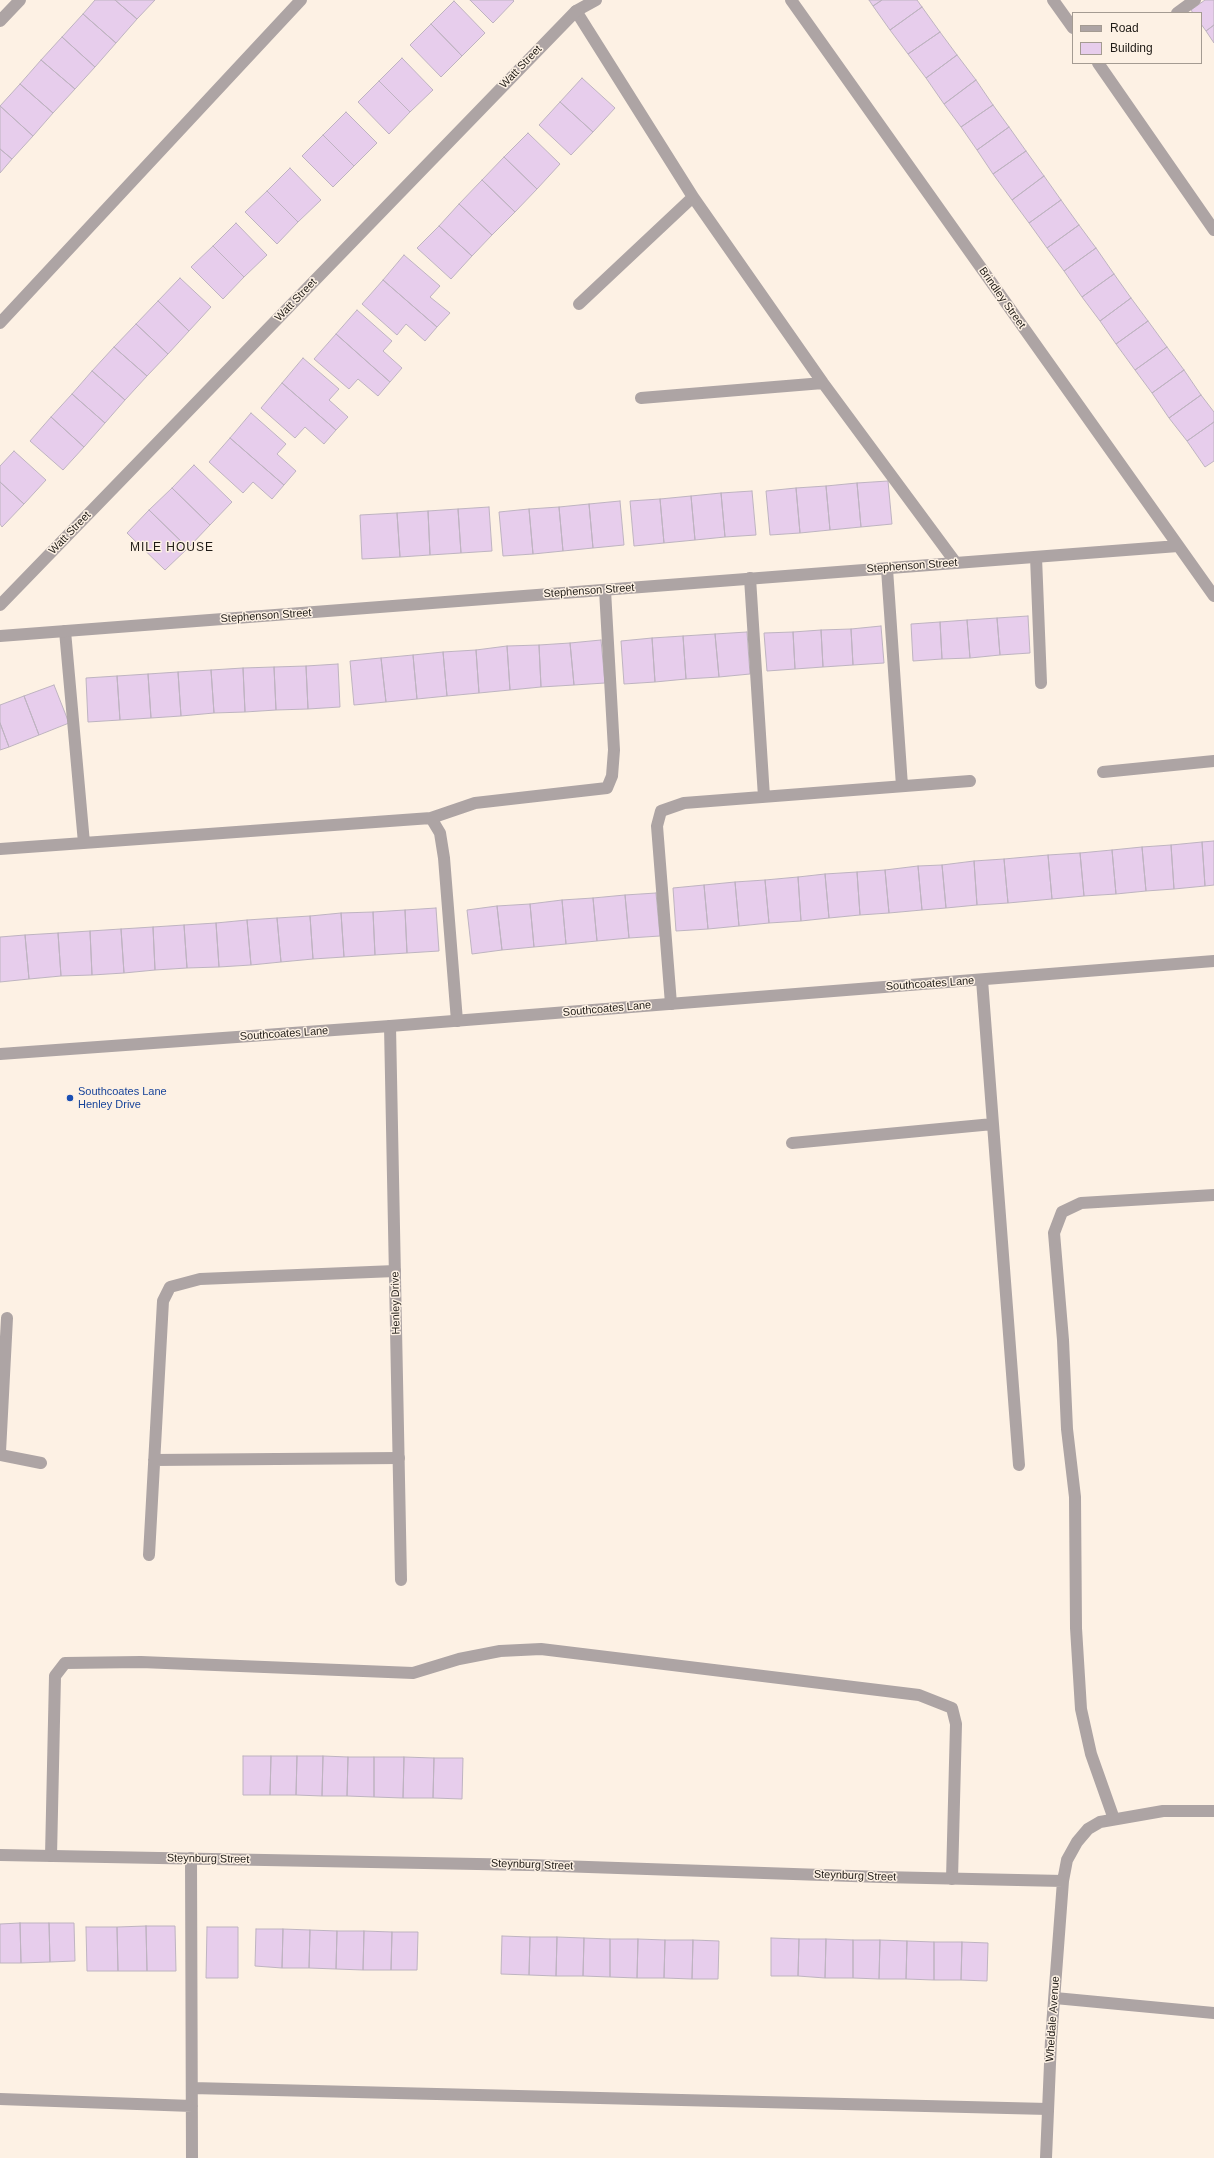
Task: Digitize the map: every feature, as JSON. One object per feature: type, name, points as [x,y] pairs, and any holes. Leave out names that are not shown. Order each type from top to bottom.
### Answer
[{"type":"street","points":[[0,21],[20,0]]},
{"type":"street","points":[[0,323],[301,0]]},
{"type":"street","name":"Watt Street","points":[[0,605],[576,10],[596,0]]},
{"type":"street","name":"Brindley Street","points":[[791,0],[1214,596]]},
{"type":"street","points":[[1053,0],[1072,27]]},
{"type":"street","points":[[1178,12],[1195,0]]},
{"type":"street","points":[[576,10],[693,196],[823,383],[956,563]]},
{"type":"street","points":[[1102,64],[1210,216],[1214,230]]},
{"type":"street","points":[[579,304],[693,196]]},
{"type":"street","points":[[641,398],[823,383]]},
{"type":"street","name":"Stephenson Street","points":[[0,636],[1178,546]]},
{"type":"street","points":[[1036,557],[1041,683]]},
{"type":"street","points":[[887,569],[902,786]]},
{"type":"street","points":[[750,578],[764,797]]},
{"type":"street","points":[[0,850],[431,818],[475,803],[607,788],[612,776],[614,750],[605,590]]},
{"type":"street","points":[[65,631],[84,843]]},
{"type":"street","points":[[1103,772],[1214,760]]},
{"type":"street","points":[[671,1004],[657,826],[661,811],[684,803],[970,781]]},
{"type":"street","points":[[431,818],[440,833],[444,858],[457,1021]]},
{"type":"street","name":"Southcoates Lane","points":[[0,1054],[457,1021],[1214,961]]},
{"type":"street","points":[[982,980],[1019,1465]]},
{"type":"street","name":"Henley Drive","points":[[390,1026],[401,1580]]},
{"type":"street","points":[[792,1143],[993,1124]]},
{"type":"street","points":[[1114,1819],[1092,1754],[1080,1709],[1076,1628],[1075,1497],[1067,1429],[1063,1340],[1054,1233],[1062,1212],[1080,1203],[1214,1194]]},
{"type":"street","points":[[149,1556],[163,1302],[170,1287],[200,1279],[395,1271]]},
{"type":"street","points":[[0,1452],[8,1318]]},
{"type":"street","points":[[0,1455],[41,1463]]},
{"type":"street","points":[[154,1460],[399,1458]]},
{"type":"street","points":[[51,1856],[55,1676],[65,1663],[141,1662],[413,1673],[459,1659],[500,1651],[541,1649],[919,1695],[952,1708],[956,1724],[952,1879]]},
{"type":"street","name":"Wheldale Avenue","points":[[1046,2158],[1054,1998],[1063,1880],[1067,1860],[1077,1842],[1088,1829],[1100,1822],[1162,1811],[1214,1811]]},
{"type":"street","name":"Steynburg Street","points":[[0,1855],[530,1865],[952,1879],[1063,1880]]},
{"type":"street","points":[[191,1858],[192,2158]]},
{"type":"street","points":[[1054,1998],[1214,2012]]},
{"type":"street","points":[[192,2088],[1048,2109]]},
{"type":"street","points":[[0,2099],[192,2106]]},
{"type":"building","points":[[95,0],[115,0],[137,19],[116,43],[83,14]]},
{"type":"building","points":[[115,0],[155,0],[137,19]]},
{"type":"building","points":[[470,0],[513,0],[514,1],[493,23]]},
{"type":"building","points":[[869,0],[882,0],[873,6]]},
{"type":"building","points":[[882,0],[917,0],[922,7],[890,30],[873,6]]},
{"type":"building","points":[[1205,0],[1214,0],[1214,25],[1206,31],[1202,25],[1202,12],[1192,12],[1191,10]]},
{"type":"building","points":[[454,1],[485,33],[462,56],[431,24]]},
{"type":"building","points":[[922,7],[940,32],[908,54],[890,30]]},
{"type":"building","points":[[83,14],[116,43],[95,67],[62,37]]},
{"type":"building","points":[[431,24],[462,56],[441,77],[410,45]]},
{"type":"building","points":[[1214,25],[1214,43],[1206,31]]},
{"type":"building","points":[[940,32],[957,55],[926,78],[908,54]]},
{"type":"building","points":[[62,37],[95,67],[75,89],[41,60]]},
{"type":"building","points":[[957,55],[976,80],[944,104],[926,78]]},
{"type":"building","points":[[402,58],[433,90],[410,112],[379,81]]},
{"type":"building","points":[[41,60],[75,89],[53,113],[20,84]]},
{"type":"building","points":[[582,78],[615,108],[593,132],[560,102]]},
{"type":"building","points":[[976,80],[993,105],[961,127],[944,104]]},
{"type":"building","points":[[379,81],[410,112],[389,134],[358,102]]},
{"type":"building","points":[[20,84],[53,113],[33,136],[0,106]]},
{"type":"building","points":[[560,102],[593,132],[571,155],[539,125]]},
{"type":"building","points":[[993,105],[1009,127],[977,150],[961,127]]},
{"type":"building","points":[[0,106],[33,136],[12,159],[0,149]]},
{"type":"building","points":[[346,112],[377,143],[354,166],[323,135]]},
{"type":"building","points":[[1009,127],[1026,151],[993,174],[977,150]]},
{"type":"building","points":[[528,133],[560,164],[537,189],[504,157]]},
{"type":"building","points":[[323,135],[354,166],[333,187],[302,156]]},
{"type":"building","points":[[0,149],[12,159],[0,173]]},
{"type":"building","points":[[1026,151],[1044,176],[1012,200],[993,174]]},
{"type":"building","points":[[504,157],[537,189],[515,212],[482,180]]},
{"type":"building","points":[[290,168],[321,200],[298,222],[267,191]]},
{"type":"building","points":[[1044,176],[1061,200],[1029,223],[1012,200]]},
{"type":"building","points":[[482,180],[515,212],[492,235],[459,204]]},
{"type":"building","points":[[267,191],[298,222],[277,244],[245,212]]},
{"type":"building","points":[[1061,200],[1079,225],[1047,248],[1029,223]]},
{"type":"building","points":[[459,204],[492,235],[472,256],[439,226]]},
{"type":"building","points":[[236,223],[267,255],[244,277],[213,246]]},
{"type":"building","points":[[1079,225],[1096,248],[1064,271],[1047,248]]},
{"type":"building","points":[[439,226],[472,256],[451,279],[417,248]]},
{"type":"building","points":[[213,246],[244,277],[223,299],[191,267]]},
{"type":"building","points":[[1096,248],[1114,274],[1082,297],[1064,271]]},
{"type":"building","points":[[404,255],[440,286],[430,297],[450,313],[437,327],[383,280]]},
{"type":"building","points":[[1114,274],[1131,298],[1100,321],[1082,297]]},
{"type":"building","points":[[180,278],[211,307],[189,331],[158,301]]},
{"type":"building","points":[[383,280],[437,327],[425,341],[406,324],[397,335],[362,304]]},
{"type":"building","points":[[1131,298],[1148,321],[1116,344],[1100,321]]},
{"type":"building","points":[[158,301],[189,331],[168,354],[136,324]]},
{"type":"building","points":[[357,310],[392,341],[383,351],[402,368],[390,382],[336,334]]},
{"type":"building","points":[[1148,321],[1167,347],[1135,370],[1116,344]]},
{"type":"building","points":[[136,324],[168,354],[147,376],[114,347]]},
{"type":"building","points":[[336,334],[390,382],[378,396],[358,379],[349,389],[314,359]]},
{"type":"building","points":[[114,347],[147,376],[125,400],[92,371]]},
{"type":"building","points":[[1167,347],[1184,370],[1152,393],[1135,370]]},
{"type":"building","points":[[303,358],[339,389],[329,400],[348,417],[336,430],[282,383]]},
{"type":"building","points":[[1184,370],[1201,395],[1169,418],[1152,393]]},
{"type":"building","points":[[92,371],[125,400],[105,423],[72,394]]},
{"type":"building","points":[[282,383],[336,430],[324,444],[305,427],[295,438],[261,408]]},
{"type":"building","points":[[72,394],[105,423],[84,447],[51,417]]},
{"type":"building","points":[[1201,395],[1214,412],[1214,422],[1187,441],[1169,418]]},
{"type":"building","points":[[251,413],[286,444],[277,454],[296,471],[284,485],[230,438]]},
{"type":"building","points":[[51,417],[84,447],[63,470],[30,441]]},
{"type":"building","points":[[1214,422],[1214,461],[1205,467],[1187,441]]},
{"type":"building","points":[[230,438],[284,485],[272,499],[253,482],[243,493],[209,462]]},
{"type":"building","points":[[14,451],[46,480],[24,504],[0,482],[0,466]]},
{"type":"building","points":[[194,465],[232,502],[210,525],[172,488]]},
{"type":"building","points":[[888,481],[892,524],[861,527],[857,483]]},
{"type":"building","points":[[0,482],[24,504],[2,527],[0,524]]},
{"type":"building","points":[[857,483],[861,527],[830,530],[826,486]]},
{"type":"building","points":[[826,486],[830,530],[800,533],[796,488]]},
{"type":"building","points":[[172,488],[210,525],[188,548],[149,510]]},
{"type":"building","points":[[796,488],[800,533],[770,535],[766,491]]},
{"type":"building","points":[[752,491],[756,535],[725,537],[721,493]]},
{"type":"building","points":[[721,493],[725,537],[695,540],[691,496]]},
{"type":"building","points":[[691,496],[695,540],[664,543],[660,499]]},
{"type":"building","points":[[660,499],[664,543],[634,546],[630,501]]},
{"type":"building","points":[[620,501],[624,545],[593,548],[589,504]]},
{"type":"building","points":[[589,504],[593,548],[563,551],[559,507]]},
{"type":"building","points":[[489,507],[492,551],[461,553],[458,509]]},
{"type":"building","points":[[559,507],[563,551],[533,554],[529,509]]},
{"type":"building","points":[[458,509],[461,553],[430,555],[428,511]]},
{"type":"building","points":[[529,509],[533,554],[503,556],[499,512]]},
{"type":"building","points":[[149,510],[188,548],[165,570],[127,533]]},
{"type":"building","points":[[428,511],[430,555],[400,557],[397,513]]},
{"type":"building","points":[[397,513],[400,557],[362,559],[360,515]]},
{"type":"building","points":[[1028,616],[1030,653],[1000,655],[997,618]]},
{"type":"building","points":[[997,618],[1000,655],[970,658],[967,620]]},
{"type":"building","points":[[967,620],[970,658],[942,659],[940,622]]},
{"type":"building","points":[[940,622],[942,659],[913,661],[911,624]]},
{"type":"building","points":[[881,626],[884,663],[853,665],[851,629]]},
{"type":"building","points":[[851,629],[853,665],[823,667],[821,630]]},
{"type":"building","points":[[821,630],[823,667],[795,669],[793,632]]},
{"type":"building","points":[[747,632],[750,674],[719,677],[715,634]]},
{"type":"building","points":[[793,632],[795,669],[767,671],[764,633]]},
{"type":"building","points":[[715,634],[719,677],[686,679],[683,636]]},
{"type":"building","points":[[683,636],[686,679],[655,682],[652,638]]},
{"type":"building","points":[[652,638],[655,682],[624,684],[621,641]]},
{"type":"building","points":[[601,640],[605,683],[574,685],[570,643]]},
{"type":"building","points":[[570,643],[574,685],[541,687],[539,645]]},
{"type":"building","points":[[539,645],[541,687],[510,690],[507,646]]},
{"type":"building","points":[[507,646],[510,690],[479,693],[476,650]]},
{"type":"building","points":[[476,650],[479,693],[447,696],[443,652]]},
{"type":"building","points":[[443,652],[447,696],[417,699],[413,655]]},
{"type":"building","points":[[413,655],[417,699],[386,702],[381,658]]},
{"type":"building","points":[[381,658],[386,702],[354,705],[350,661]]},
{"type":"building","points":[[338,664],[340,707],[308,709],[306,666]]},
{"type":"building","points":[[306,666],[308,709],[276,710],[274,667]]},
{"type":"building","points":[[274,667],[276,710],[245,712],[243,668]]},
{"type":"building","points":[[243,668],[245,712],[214,713],[211,670]]},
{"type":"building","points":[[211,670],[214,713],[181,716],[178,672]]},
{"type":"building","points":[[178,672],[181,716],[151,718],[148,674]]},
{"type":"building","points":[[148,674],[151,718],[120,720],[117,676]]},
{"type":"building","points":[[117,676],[120,720],[88,722],[86,678]]},
{"type":"building","points":[[54,685],[69,723],[39,735],[24,696]]},
{"type":"building","points":[[24,696],[39,735],[9,747],[0,723],[0,705]]},
{"type":"building","points":[[0,723],[9,747],[0,750]]},
{"type":"building","points":[[1214,841],[1214,885],[1205,886],[1202,842]]},
{"type":"building","points":[[1202,842],[1205,886],[1174,889],[1171,845]]},
{"type":"building","points":[[1171,845],[1174,889],[1146,891],[1142,847]]},
{"type":"building","points":[[1142,847],[1146,891],[1116,894],[1112,850]]},
{"type":"building","points":[[1112,850],[1116,894],[1084,896],[1080,853]]},
{"type":"building","points":[[1080,853],[1084,896],[1052,899],[1048,855]]},
{"type":"building","points":[[1048,855],[1052,899],[1008,903],[1004,859]]},
{"type":"building","points":[[1004,859],[1008,903],[977,905],[974,861]]},
{"type":"building","points":[[974,861],[977,905],[946,908],[942,865]]},
{"type":"building","points":[[942,865],[946,908],[922,910],[918,866]]},
{"type":"building","points":[[918,866],[922,910],[889,913],[885,870]]},
{"type":"building","points":[[885,870],[889,913],[860,915],[857,872]]},
{"type":"building","points":[[857,872],[860,915],[829,918],[825,874]]},
{"type":"building","points":[[825,874],[829,918],[801,921],[798,877]]},
{"type":"building","points":[[798,877],[801,921],[769,923],[765,880]]},
{"type":"building","points":[[765,880],[769,923],[739,926],[735,882]]},
{"type":"building","points":[[735,882],[739,926],[708,929],[704,885]]},
{"type":"building","points":[[704,885],[708,929],[676,931],[673,888]]},
{"type":"building","points":[[656,893],[660,936],[629,938],[625,895]]},
{"type":"building","points":[[625,895],[629,938],[597,941],[593,898]]},
{"type":"building","points":[[593,898],[597,941],[566,944],[562,900]]},
{"type":"building","points":[[562,900],[566,944],[534,947],[530,904]]},
{"type":"building","points":[[530,904],[534,947],[502,950],[497,906]]},
{"type":"building","points":[[497,906],[502,950],[472,954],[467,910]]},
{"type":"building","points":[[436,908],[439,951],[407,953],[405,910]]},
{"type":"building","points":[[405,910],[407,953],[375,955],[373,912]]},
{"type":"building","points":[[373,912],[375,955],[344,957],[341,913]]},
{"type":"building","points":[[341,913],[344,957],[313,959],[310,916]]},
{"type":"building","points":[[310,916],[313,959],[281,962],[277,918]]},
{"type":"building","points":[[277,918],[281,962],[251,965],[247,920]]},
{"type":"building","points":[[247,920],[251,965],[219,967],[216,923]]},
{"type":"building","points":[[216,923],[219,967],[187,968],[184,925]]},
{"type":"building","points":[[184,925],[187,968],[155,970],[153,927]]},
{"type":"building","points":[[153,927],[155,970],[124,973],[121,929]]},
{"type":"building","points":[[121,929],[124,973],[92,975],[90,931]]},
{"type":"building","points":[[90,931],[92,975],[61,976],[58,933]]},
{"type":"building","points":[[58,933],[61,976],[29,979],[25,935]]},
{"type":"building","points":[[25,935],[29,979],[0,982],[0,937]]},
{"type":"building","points":[[243,1756],[271,1756],[270,1795],[243,1795]]},
{"type":"building","points":[[271,1756],[297,1756],[296,1795],[270,1795]]},
{"type":"building","points":[[297,1756],[323,1756],[322,1796],[296,1795]]},
{"type":"building","points":[[323,1756],[348,1757],[347,1796],[322,1796]]},
{"type":"building","points":[[348,1757],[374,1757],[374,1797],[347,1796]]},
{"type":"building","points":[[374,1757],[404,1757],[403,1798],[374,1797]]},
{"type":"building","points":[[404,1757],[434,1758],[433,1798],[403,1798]]},
{"type":"building","points":[[434,1758],[463,1758],[462,1799],[433,1798]]},
{"type":"building","points":[[20,1923],[21,1963],[0,1963],[0,1924]]},
{"type":"building","points":[[20,1923],[49,1923],[50,1962],[21,1963]]},
{"type":"building","points":[[49,1923],[74,1923],[75,1961],[50,1962]]},
{"type":"building","points":[[146,1926],[147,1971],[118,1971],[117,1927]]},
{"type":"building","points":[[146,1926],[175,1926],[176,1971],[147,1971]]},
{"type":"building","points":[[86,1927],[117,1927],[118,1971],[87,1971]]},
{"type":"building","points":[[207,1927],[238,1927],[238,1978],[206,1978]]},
{"type":"building","points":[[256,1929],[283,1929],[282,1968],[255,1966]]},
{"type":"building","points":[[283,1929],[310,1930],[309,1968],[282,1968]]},
{"type":"building","points":[[310,1930],[337,1931],[336,1969],[309,1968]]},
{"type":"building","points":[[337,1931],[364,1931],[363,1970],[336,1969]]},
{"type":"building","points":[[364,1931],[392,1932],[391,1970],[363,1970]]},
{"type":"building","points":[[392,1932],[418,1932],[417,1970],[391,1970]]},
{"type":"building","points":[[502,1936],[530,1937],[529,1975],[501,1974]]},
{"type":"building","points":[[530,1937],[557,1937],[556,1976],[529,1975]]},
{"type":"building","points":[[557,1937],[584,1938],[583,1976],[556,1976]]},
{"type":"building","points":[[584,1938],[610,1939],[610,1977],[583,1976]]},
{"type":"building","points":[[771,1938],[799,1939],[798,1976],[771,1976]]},
{"type":"building","points":[[610,1939],[638,1939],[637,1978],[610,1977]]},
{"type":"building","points":[[638,1939],[665,1940],[664,1978],[637,1978]]},
{"type":"building","points":[[799,1939],[826,1939],[825,1978],[798,1976]]},
{"type":"building","points":[[826,1939],[853,1940],[853,1978],[825,1978]]},
{"type":"building","points":[[665,1940],[693,1940],[692,1979],[664,1978]]},
{"type":"building","points":[[693,1940],[719,1941],[718,1979],[692,1979]]},
{"type":"building","points":[[853,1940],[880,1940],[879,1979],[853,1978]]},
{"type":"building","points":[[880,1940],[907,1941],[906,1979],[879,1979]]},
{"type":"building","points":[[907,1941],[934,1942],[934,1980],[906,1979]]},
{"type":"building","points":[[934,1942],[962,1942],[961,1980],[934,1980]]},
{"type":"building","points":[[962,1942],[988,1943],[987,1981],[961,1980]]},
{"type":"place","name":"Southcoates Lane Henley Drive","points":[[70,1098]]},
{"type":"district","name":"MILE HOUSE","points":[[172,548]]}]
